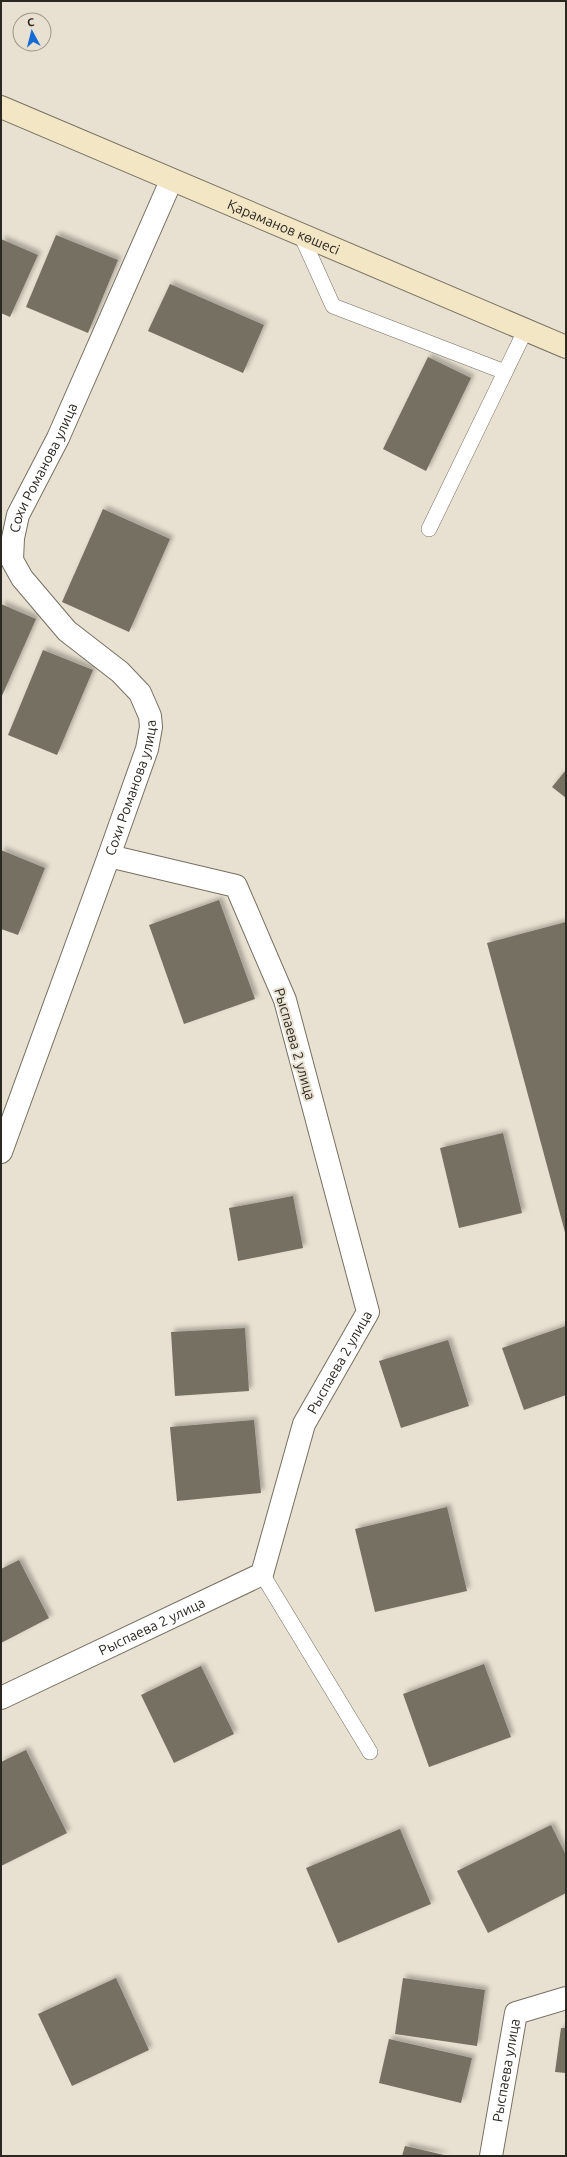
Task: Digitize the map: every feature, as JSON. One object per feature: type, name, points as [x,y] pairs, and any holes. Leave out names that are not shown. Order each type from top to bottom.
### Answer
[{"type":"main road","name":"Қараманов көшесі","points":[[1,108],[566,347]]},
{"type":"street","name":"Сохи Романова улица","points":[[1,1152],[147,749],[151,727],[150,716],[140,693],[120,672],[67,631],[22,578],[12,560],[13,538],[18,515],[58,438],[171,181]]},
{"type":"street","name":"Рыспаева 2 улица","points":[[1,1698],[262,1574],[304,1424],[368,1312],[285,1000],[236,886],[109,856]]},
{"type":"street","name":"Рыспаева улица","points":[[490,2156],[516,2013],[566,1998]]},
{"type":"lane","points":[[301,235],[333,306],[505,372]]},
{"type":"lane","points":[[429,529],[526,329]]},
{"type":"lane","points":[[262,1574],[370,1752]]},
{"type":"building","points":[[56,235],[118,260],[88,333],[26,307]]},
{"type":"building","points":[[1,239],[38,255],[10,317],[1,313]]},
{"type":"building","points":[[170,284],[264,325],[243,373],[148,331]]},
{"type":"building","points":[[428,357],[471,378],[426,471],[383,449]]},
{"type":"building","points":[[103,509],[170,539],[129,632],[62,602]]},
{"type":"building","points":[[1,604],[36,619],[1,698]]},
{"type":"building","points":[[43,650],[93,670],[57,755],[8,735]]},
{"type":"building","points":[[566,770],[566,798],[552,787]]},
{"type":"building","points":[[1,850],[45,868],[18,935],[1,929]]},
{"type":"building","points":[[219,900],[255,999],[184,1024],[149,925]]},
{"type":"building","points":[[566,922],[566,1236],[487,943]]},
{"type":"building","points":[[503,1133],[522,1213],[459,1228],[440,1148]]},
{"type":"building","points":[[293,1196],[303,1248],[238,1261],[229,1208]]},
{"type":"building","points":[[566,1326],[566,1395],[524,1410],[502,1348]]},
{"type":"building","points":[[245,1328],[249,1391],[175,1396],[171,1332]]},
{"type":"building","points":[[448,1340],[469,1406],[401,1428],[379,1361]]},
{"type":"building","points":[[254,1420],[261,1493],[177,1501],[170,1427]]},
{"type":"building","points":[[447,1507],[467,1591],[375,1612],[355,1529]]},
{"type":"building","points":[[19,1560],[49,1618],[1,1643],[1,1569]]},
{"type":"building","points":[[484,1664],[511,1737],[429,1767],[403,1694]]},
{"type":"building","points":[[201,1666],[234,1734],[174,1763],[141,1695]]},
{"type":"building","points":[[26,1750],[67,1833],[1,1866],[1,1762]]},
{"type":"building","points":[[551,1825],[566,1855],[566,1893],[488,1933],[457,1871]]},
{"type":"building","points":[[400,1829],[431,1904],[338,1943],[306,1868]]},
{"type":"building","points":[[116,1978],[149,2050],[72,2086],[38,2014]]},
{"type":"building","points":[[403,1978],[485,1990],[477,2046],[395,2034]]},
{"type":"building","points":[[561,2028],[566,2028],[566,2073],[555,2072]]},
{"type":"building","points":[[389,2039],[472,2058],[461,2103],[379,2083]]},
{"type":"building","points":[[405,2146],[444,2155],[444,2156],[402,2156]]}]
